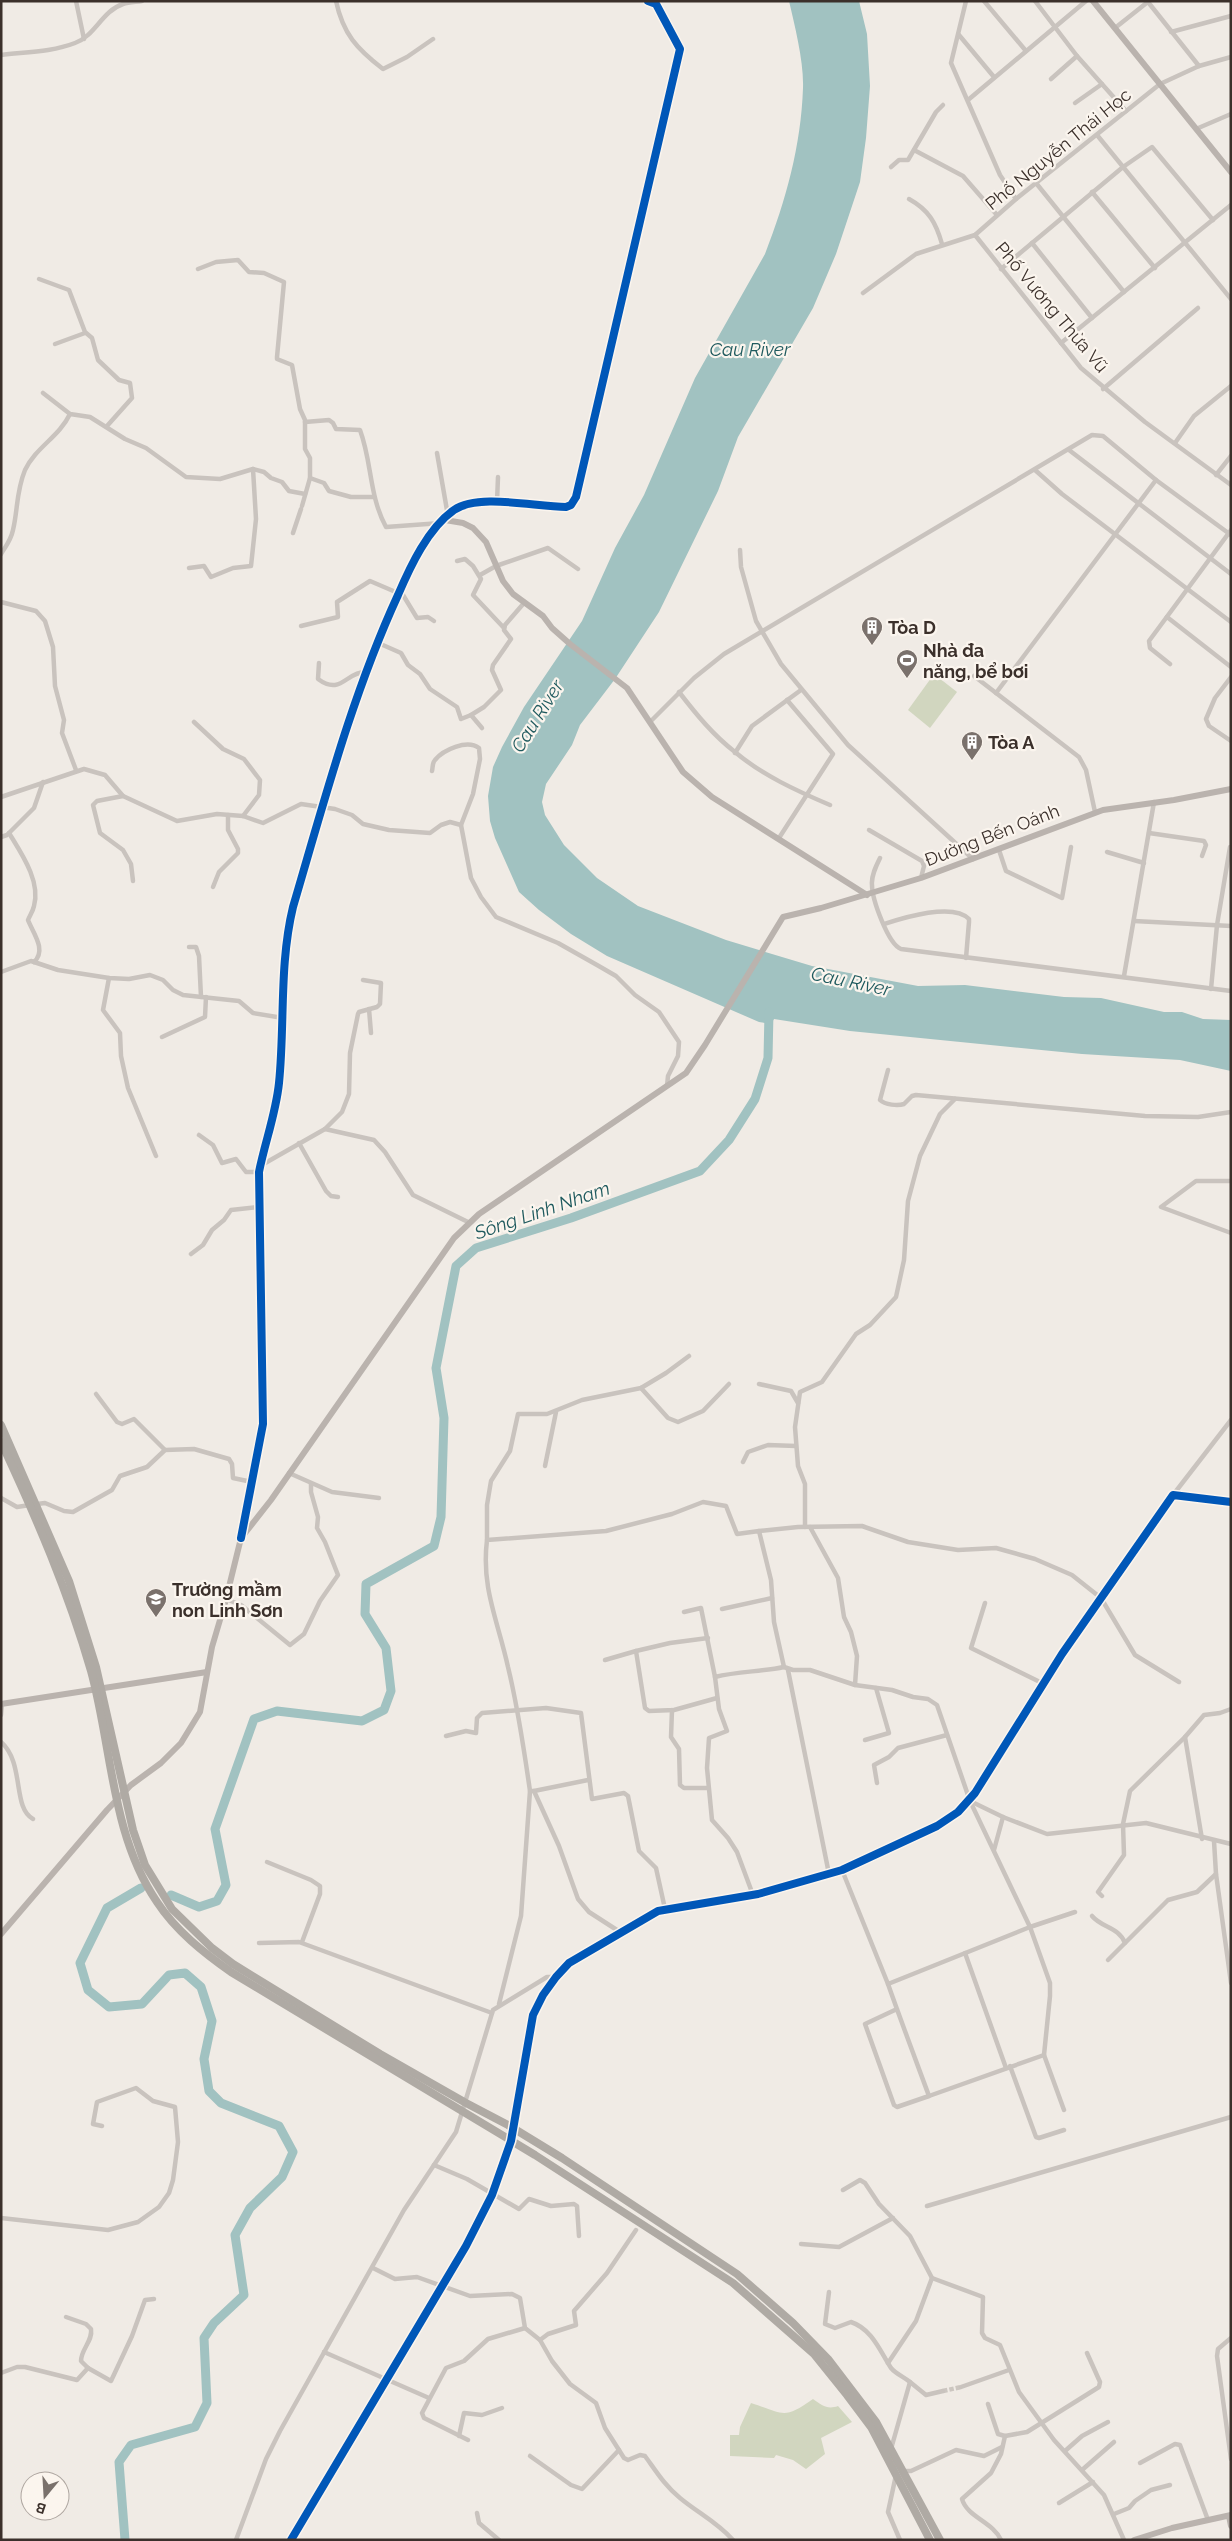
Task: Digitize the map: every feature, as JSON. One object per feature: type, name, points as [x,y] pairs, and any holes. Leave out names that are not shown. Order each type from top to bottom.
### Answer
[{"type":"highway","points":[[1,1425],[34,1504],[98,1690],[133,1830],[145,1865],[164,1898],[212,1948],[233,1964],[466,2103],[513,2128],[594,2178],[737,2274],[793,2323],[828,2359],[876,2422],[892,2449],[930,2540]]},
{"type":"highway","points":[[1,1442],[34,1504]]},
{"type":"highway","points":[[98,1690],[118,1799],[136,1864],[158,1904],[181,1931],[206,1954],[324,2030],[511,2141],[725,2277],[777,2320],[814,2354],[848,2395],[871,2427],[890,2462],[900,2472],[940,2540]]},
{"type":"street","points":[[76,1],[84,39]]},
{"type":"street","points":[[1,55],[36,52],[73,44],[84,39],[102,19],[120,5],[142,1]]},
{"type":"street","points":[[336,1],[350,40],[363,54],[383,69],[407,57],[433,39]]},
{"type":"street","points":[[1,1934],[124,1792],[174,1752],[190,1732],[202,1704],[212,1648],[241,1538],[260,1447],[264,1391],[258,1207],[259,1169],[262,1151],[277,1106],[287,934],[323,807],[365,672],[399,591],[427,540],[452,511],[469,504],[497,502],[566,507],[571,505],[576,497],[680,50],[656,4],[648,1]]},
{"type":"street","points":[[966,1],[951,63],[1000,175],[1016,198]]},
{"type":"street","points":[[984,1],[1026,51]]},
{"type":"street","points":[[1035,1],[1078,56],[1126,111]]},
{"type":"street","points":[[968,100],[1086,1]]},
{"type":"street","points":[[1093,1],[1231,172]]},
{"type":"street","points":[[1115,28],[1148,2],[1199,66]]},
{"type":"street","points":[[1171,32],[1231,16]]},
{"type":"street","points":[[959,35],[994,77]]},
{"type":"street","points":[[1051,79],[1078,56]]},
{"type":"street","name":"Phố Nguyễn Thái Học","points":[[975,236],[1016,198],[1160,84],[1199,66],[1231,57]]},
{"type":"street","points":[[1075,103],[1102,84]]},
{"type":"street","points":[[891,167],[899,160],[906,162],[936,112],[943,105]]},
{"type":"street","points":[[1196,129],[1231,114]]},
{"type":"street","points":[[1097,134],[1231,298]]},
{"type":"street","points":[[1000,268],[1123,166],[1152,147],[1213,220]]},
{"type":"street","points":[[914,150],[963,176],[997,215]]},
{"type":"street","points":[[1036,183],[1124,292]]},
{"type":"street","points":[[1092,192],[1155,268]]},
{"type":"street","points":[[909,199],[921,205],[932,217],[942,244]]},
{"type":"street","points":[[1062,343],[1231,205]]},
{"type":"street","points":[[863,293],[905,261],[942,244],[975,236]]},
{"type":"street","name":"Phố Vương Thừa Vũ","points":[[975,236],[1081,368],[1103,389],[1231,485]]},
{"type":"street","points":[[1032,243],[1092,318]]},
{"type":"street","points":[[198,269],[216,262],[238,260],[242,262],[247,271],[264,273],[284,282],[277,357],[278,360],[292,365],[300,409],[305,422],[305,448],[310,458],[310,478],[293,533]]},
{"type":"street","points":[[39,278],[69,290],[85,333],[92,338],[100,362],[119,380],[128,381],[132,391],[129,403],[107,426]]},
{"type":"street","points":[[1103,389],[1198,308]]},
{"type":"street","points":[[54,344],[85,333]]},
{"type":"street","points":[[1175,443],[1194,416],[1231,386]]},
{"type":"street","points":[[43,393],[70,414],[86,415],[107,426],[125,439],[160,457],[190,479],[220,479],[253,468],[282,482],[289,491],[305,494]]},
{"type":"street","points":[[1,554],[8,546],[13,532],[17,497],[26,470],[35,452],[60,431],[70,414]]},
{"type":"street","points":[[305,422],[329,420],[336,429],[360,430],[366,450],[373,497],[386,527],[445,519],[463,522],[474,528],[486,542],[507,588],[543,616],[552,628],[570,644],[627,688],[677,765],[691,781],[712,797],[870,894]]},
{"type":"street","points":[[650,722],[679,692],[721,656],[1092,435],[1100,434],[1156,480],[1230,533],[1209,558],[1148,644],[1170,664]]},
{"type":"street","points":[[1069,450],[1231,574]]},
{"type":"street","points":[[436,453],[445,519]]},
{"type":"street","points":[[1216,474],[1231,456]]},
{"type":"street","points":[[188,568],[204,566],[211,577],[233,568],[250,567],[256,519],[253,468]]},
{"type":"street","points":[[1035,470],[1115,534],[1231,622]]},
{"type":"street","points":[[497,502],[498,476]]},
{"type":"street","points":[[310,478],[324,483],[328,490],[351,498],[373,497]]},
{"type":"street","points":[[996,693],[1156,480]]},
{"type":"street","points":[[480,575],[496,566],[548,548],[578,569]]},
{"type":"street","points":[[740,550],[749,601],[761,633],[801,690],[848,745],[973,859]]},
{"type":"street","points":[[376,642],[401,653],[430,689],[457,707],[461,718],[471,716],[484,707],[501,690],[492,668],[511,639],[504,628],[473,594],[481,579],[480,575],[465,559],[457,561]]},
{"type":"street","points":[[301,626],[338,617],[337,602],[370,581],[399,591],[417,618],[428,617],[434,621]]},
{"type":"street","points":[[1,602],[36,611],[45,621],[53,647],[55,686],[64,720],[62,733],[76,770]]},
{"type":"street","points":[[504,628],[524,603]]},
{"type":"street","points":[[1167,617],[1231,667]]},
{"type":"street","points":[[319,663],[318,679],[332,685],[340,684],[358,672],[365,672]]},
{"type":"street","points":[[974,676],[1083,760],[1095,812]]},
{"type":"street","points":[[1231,677],[1214,698],[1206,719],[1209,726],[1231,741]]},
{"type":"street","points":[[735,753],[752,726],[801,690]]},
{"type":"street","points":[[679,692],[708,728],[735,753],[806,794],[830,805]]},
{"type":"street","points":[[779,838],[833,754],[787,700]]},
{"type":"street","points":[[471,716],[482,728]]},
{"type":"street","points":[[194,722],[223,749],[244,760],[260,780],[259,795],[243,816]]},
{"type":"street","points":[[432,771],[433,762],[436,758],[461,745],[470,744],[479,748],[480,759],[473,794],[461,825],[471,878],[492,913],[535,935],[558,943],[604,969],[660,1012],[679,1042],[678,1056],[668,1076],[667,1087]]},
{"type":"street","points":[[1,797],[76,770],[87,769],[106,776],[123,796],[178,822],[208,815],[228,815],[243,816],[263,823],[296,805],[323,807],[349,814],[363,824],[389,830],[430,833],[441,825],[450,822],[461,825]]},
{"type":"street","points":[[1,837],[9,833],[34,808],[43,782]]},
{"type":"street","name":"Đường Bến Oánh","points":[[241,1538],[454,1238],[468,1222],[667,1087],[686,1072],[782,917],[788,914],[821,908],[921,878],[1095,812],[1231,789]]},
{"type":"street","points":[[123,796],[97,801],[93,805],[100,833],[123,850],[131,864],[133,881]]},
{"type":"street","points":[[1124,976],[1154,802]]},
{"type":"street","points":[[213,887],[219,872],[238,853],[238,849],[228,830],[228,815]]},
{"type":"street","points":[[869,830],[922,861],[924,866],[921,878]]},
{"type":"street","points":[[1,972],[34,962],[38,958],[40,948],[28,920],[35,904],[29,867],[9,833]]},
{"type":"street","points":[[1149,833],[1204,842],[1206,845],[1202,856]]},
{"type":"street","points":[[999,850],[1006,871],[1062,898],[1071,846]]},
{"type":"street","points":[[1210,989],[1216,925],[1230,847]]},
{"type":"street","points":[[1107,852],[1144,863]]},
{"type":"street","points":[[880,858],[871,883],[870,894],[892,943],[901,949],[1231,991]]},
{"type":"street","points":[[884,924],[921,912],[963,914],[969,919],[966,958]]},
{"type":"street","points":[[1134,921],[1231,926]]},
{"type":"street","points":[[162,1037],[193,1025],[205,1017],[196,947],[189,947]]},
{"type":"street","points":[[34,962],[58,970],[109,978],[129,979],[150,975],[163,980],[177,993],[238,1002],[253,1013],[283,1018]]},
{"type":"street","points":[[109,978],[103,1010],[120,1033],[128,1088],[156,1156]]},
{"type":"street","points":[[199,1136],[213,1145],[222,1163],[236,1159],[241,1163],[244,1171],[259,1169],[333,1123],[348,1101],[350,1053],[358,1014],[380,1004],[381,984],[363,980]]},
{"type":"street","points":[[369,1009],[371,1033]]},
{"type":"street","points":[[888,1070],[883,1082],[881,1102],[902,1105],[913,1095],[1146,1116],[1198,1117],[1231,1112]]},
{"type":"street","points":[[855,1685],[857,1656],[851,1632],[844,1617],[838,1578],[807,1527],[804,1484],[798,1466],[796,1446],[795,1427],[798,1403],[802,1391],[822,1382],[856,1334],[870,1325],[896,1298],[904,1260],[908,1201],[920,1156],[940,1114],[955,1099]]},
{"type":"street","points":[[324,1129],[374,1140],[385,1152],[414,1195],[468,1222]]},
{"type":"street","points":[[300,1142],[326,1191],[331,1196],[338,1197]]},
{"type":"street","points":[[1231,1181],[1196,1181],[1161,1207],[1231,1233]]},
{"type":"street","points":[[190,1254],[203,1245],[212,1230],[224,1220],[230,1210],[258,1207]]},
{"type":"street","points":[[620,1932],[589,1912],[578,1899],[559,1846],[532,1791],[517,1710],[504,1650],[489,1600],[484,1568],[489,1492],[495,1473],[510,1450],[518,1414],[540,1415],[556,1412],[582,1400],[641,1388],[666,1374],[689,1356]]},
{"type":"street","points":[[641,1388],[668,1418],[678,1422],[703,1411],[729,1384]]},
{"type":"street","points":[[759,1384],[791,1391],[798,1403]]},
{"type":"street","points":[[96,1394],[117,1422],[122,1424],[134,1419],[165,1450]]},
{"type":"street","points":[[545,1466],[556,1412]]},
{"type":"street","points":[[292,2540],[440,2286],[466,2246],[492,2195],[511,2141],[533,2015],[556,1977],[569,1963],[644,1918],[665,1909],[753,1895],[842,1870],[937,1826],[970,1801],[1042,1684],[1173,1495],[1231,1420]]},
{"type":"street","points":[[744,1462],[748,1452],[768,1445],[796,1446]]},
{"type":"street","points":[[1,1498],[17,1507],[48,1504],[64,1511],[74,1512],[112,1490],[120,1476],[148,1467],[165,1450],[194,1449],[229,1459],[232,1464],[234,1478],[252,1482]]},
{"type":"street","points":[[289,1472],[311,1484],[336,1493],[379,1498]]},
{"type":"street","points":[[226,1599],[241,1605],[290,1645],[304,1634],[320,1601],[338,1575],[325,1542],[317,1528],[318,1517],[311,1492],[311,1484]]},
{"type":"street","points":[[1173,1495],[1231,1502]]},
{"type":"street","points":[[487,1540],[606,1531],[672,1514],[703,1502],[726,1506],[737,1534],[807,1527],[862,1526],[902,1540],[946,1548],[1002,1548],[1069,1573],[1101,1598],[1135,1655],[1179,1682]]},
{"type":"street","points":[[759,1531],[771,1580],[774,1622],[786,1668],[829,1874]]},
{"type":"street","points":[[722,1609],[772,1598]]},
{"type":"street","points":[[985,1603],[971,1648],[1042,1684]]},
{"type":"street","points":[[684,1612],[700,1607],[716,1678],[717,1698],[727,1731],[708,1738],[708,1788],[712,1820],[728,1838],[737,1852],[753,1895]]},
{"type":"street","points":[[605,1660],[670,1643],[708,1638]]},
{"type":"street","points":[[636,1652],[645,1709],[650,1711],[672,1710],[717,1698]]},
{"type":"street","points":[[716,1678],[734,1673],[786,1668],[810,1670],[855,1685],[892,1690],[934,1701],[970,1801],[1030,1927],[1050,1983],[1044,2055],[1064,2110]]},
{"type":"street","points":[[1,1715],[2,1704],[207,1672]]},
{"type":"street","points":[[865,1740],[889,1733],[876,1688]]},
{"type":"street","points":[[446,1736],[466,1731],[476,1733],[477,1718],[482,1713],[550,1708],[581,1713],[588,1761],[588,1780],[592,1799],[624,1793],[628,1796],[639,1851],[656,1868],[665,1909]]},
{"type":"street","points":[[1102,1896],[1098,1892],[1124,1856],[1123,1824],[1130,1791],[1185,1737],[1204,1714],[1220,1713],[1231,1708]]},
{"type":"street","points":[[672,1710],[671,1738],[679,1749],[680,1785],[684,1788],[708,1788]]},
{"type":"street","points":[[877,1783],[874,1763],[889,1757],[898,1748],[947,1735]]},
{"type":"street","points":[[1185,1737],[1202,1839]]},
{"type":"street","points":[[1,1742],[10,1750],[15,1761],[20,1800],[25,1813],[32,1818]]},
{"type":"street","points":[[532,1791],[588,1780]]},
{"type":"street","points":[[499,2004],[521,1912],[532,1791]]},
{"type":"street","points":[[970,1801],[1002,1817],[1042,1833],[1052,1834],[1123,1824],[1153,1824],[1202,1839],[1231,1844]]},
{"type":"street","points":[[994,1850],[1002,1817]]},
{"type":"street","points":[[1214,1841],[1216,1874],[1231,1983]]},
{"type":"street","points":[[267,1862],[311,1880],[320,1886],[320,1894],[302,1942]]},
{"type":"street","points":[[842,1870],[888,1984],[929,2096]]},
{"type":"street","points":[[1108,1960],[1168,1900],[1197,1892],[1216,1874]]},
{"type":"street","points":[[888,1984],[1030,1927],[1075,1912]]},
{"type":"street","points":[[1092,1916],[1100,1924],[1120,1934],[1125,1943]]},
{"type":"street","points":[[259,1942],[302,1942],[492,2012]]},
{"type":"street","points":[[965,1953],[1036,2137],[1039,2138],[1064,2130]]},
{"type":"street","points":[[236,2540],[269,2452],[404,2210],[456,2132],[492,2012],[499,2004],[547,1977],[556,1977]]},
{"type":"street","points":[[897,2009],[865,2024],[897,2107],[1044,2055]]},
{"type":"street","points":[[1,2218],[108,2230],[138,2222],[159,2206],[169,2193],[176,2167],[178,2142],[175,2107],[153,2101],[136,2088],[97,2102],[92,2124],[102,2126]]},
{"type":"street","points":[[927,2206],[1231,2117]]},
{"type":"street","points":[[434,2165],[467,2179],[519,2209],[523,2208],[529,2199],[554,2206],[574,2204],[577,2206],[579,2236]]},
{"type":"street","points":[[843,2190],[860,2180],[863,2181],[879,2204],[910,2236],[932,2278],[978,2293],[983,2297],[982,2333],[985,2338],[1000,2345],[1018,2392],[1040,2423],[1104,2495],[1124,2540]]},
{"type":"street","points":[[801,2244],[839,2247],[893,2218]]},
{"type":"street","points":[[540,2340],[548,2334],[576,2325],[574,2311],[607,2273],[636,2230]]},
{"type":"street","points":[[373,2268],[395,2279],[401,2280],[413,2276],[470,2296],[514,2294],[521,2299],[525,2328],[540,2340],[559,2372],[580,2392],[596,2403],[605,2428],[624,2458],[628,2460],[640,2455],[645,2456],[655,2473],[676,2495],[718,2524],[733,2540]]},
{"type":"street","points":[[888,2363],[916,2321],[932,2278]]},
{"type":"street","points":[[829,2292],[826,2324],[835,2328],[851,2322],[861,2327],[879,2345],[892,2369],[926,2395],[943,2390]]},
{"type":"street","points":[[66,2316],[86,2324],[91,2329],[90,2338],[81,2358],[84,2364],[112,2380],[145,2300],[154,2300]]},
{"type":"street","points":[[468,2440],[424,2418],[422,2413],[429,2398],[441,2380],[446,2368],[464,2362],[488,2339],[525,2328]]},
{"type":"street","points":[[1231,2338],[1218,2349],[1217,2356],[1231,2459]]},
{"type":"street","points":[[324,2352],[429,2398]]},
{"type":"street","points":[[988,2404],[998,2434],[1005,2436],[1020,2435],[1101,2385],[1087,2353]]},
{"type":"street","points":[[1,2373],[17,2367],[25,2367],[78,2380],[88,2368]]},
{"type":"street","points":[[961,2387],[1009,2370]]},
{"type":"street","points":[[892,2449],[910,2382]]},
{"type":"street","points":[[459,2436],[464,2412],[482,2415],[502,2408]]},
{"type":"street","points":[[1065,2451],[1082,2436],[1108,2422]]},
{"type":"street","points":[[1001,2540],[989,2524],[965,2506],[962,2499],[991,2474],[1003,2447],[1005,2436]]},
{"type":"street","points":[[1082,2470],[1114,2442]]},
{"type":"street","points":[[1140,2463],[1180,2444],[1208,2520]]},
{"type":"street","points":[[900,2540],[888,2512],[900,2472],[912,2470],[956,2450],[984,2456],[1003,2447]]},
{"type":"street","points":[[530,2456],[571,2485],[582,2489],[618,2450]]},
{"type":"street","points":[[1059,2503],[1093,2482]]},
{"type":"street","points":[[1114,2514],[1129,2508],[1135,2500],[1151,2490],[1170,2485]]},
{"type":"street","points":[[477,2513],[479,2523],[499,2540]]},
{"type":"street","points":[[1134,2540],[1172,2528],[1230,2516],[1231,2526]]},
{"type":"green space","points":[[934,674],[957,692],[930,728],[908,710]]},
{"type":"green space","points":[[813,2399],[828,2407],[838,2406],[852,2422],[821,2438],[825,2454],[806,2469],[793,2460],[776,2455],[774,2458],[730,2456],[730,2435],[739,2435],[740,2427],[751,2403],[784,2413],[795,2410]]},
{"type":"water","name":"Cau River","points":[[789,1],[859,1],[867,34],[870,86],[860,182],[836,254],[813,308],[738,437],[718,491],[659,612],[615,679],[580,725],[572,745],[546,784],[542,802],[545,815],[564,845],[597,878],[638,906],[726,940],[812,966],[918,986],[965,985],[1064,997],[1101,998],[1164,1012],[1182,1012],[1203,1019],[1231,1020],[1231,1071],[1180,1060],[1082,1054],[850,1031],[774,1019],[771,1024],[759,1022],[607,956],[571,934],[519,892],[495,838],[490,821],[488,796],[493,767],[502,747],[524,707],[582,621],[615,548],[644,495],[695,378],[765,254],[773,234],[796,152],[802,110],[802,67],[799,44]]},
{"type":"waterway","name":"Sông Linh Nham","points":[[171,1895],[199,1907],[217,1901],[226,1885],[215,1829],[254,1719],[277,1711],[362,1721],[384,1710],[391,1691],[386,1648],[365,1614],[366,1584],[434,1546],[441,1517],[444,1418],[436,1368],[456,1266],[476,1248],[571,1218],[700,1171],[729,1140],[755,1099],[768,1058],[769,1012]]},
{"type":"waterway","name":"Sông Linh Nham","points":[[125,2540],[119,2462],[131,2445],[195,2427],[207,2403],[204,2338],[214,2323],[244,2295],[235,2235],[250,2208],[282,2177],[293,2152],[279,2126],[221,2103],[209,2091],[204,2059],[212,2021],[201,1987],[185,1973],[169,1975],[142,2004],[109,2007],[88,1990],[80,1963],[107,1908],[141,1888]]},
{"type":"tunnel","points":[[943,2391],[961,2387]]},
{"type":"cycle path","points":[[241,1538],[263,1424],[259,1172],[279,1083],[284,973],[293,907],[340,749],[367,671],[403,584],[428,537],[454,510],[465,505],[478,502],[508,502],[566,507],[571,505],[576,497],[680,49],[656,4],[648,1]]},
{"type":"cycle path","points":[[291,2540],[466,2246],[492,2195],[511,2141],[533,2015],[543,1995],[556,1977],[569,1963],[658,1911],[758,1894],[842,1870],[937,1826],[958,1812],[975,1793],[1062,1654],[1173,1495],[1231,1502]]},
{"type":"place","name":"Tòa D","points":[[872,646]]},
{"type":"place","name":"Nhà đa năng, bể bơi","points":[[907,679]]},
{"type":"place","name":"Tòa A","points":[[972,761]]},
{"type":"place","name":"Trường mầm non Linh Sơn","points":[[156,1618]]}]
